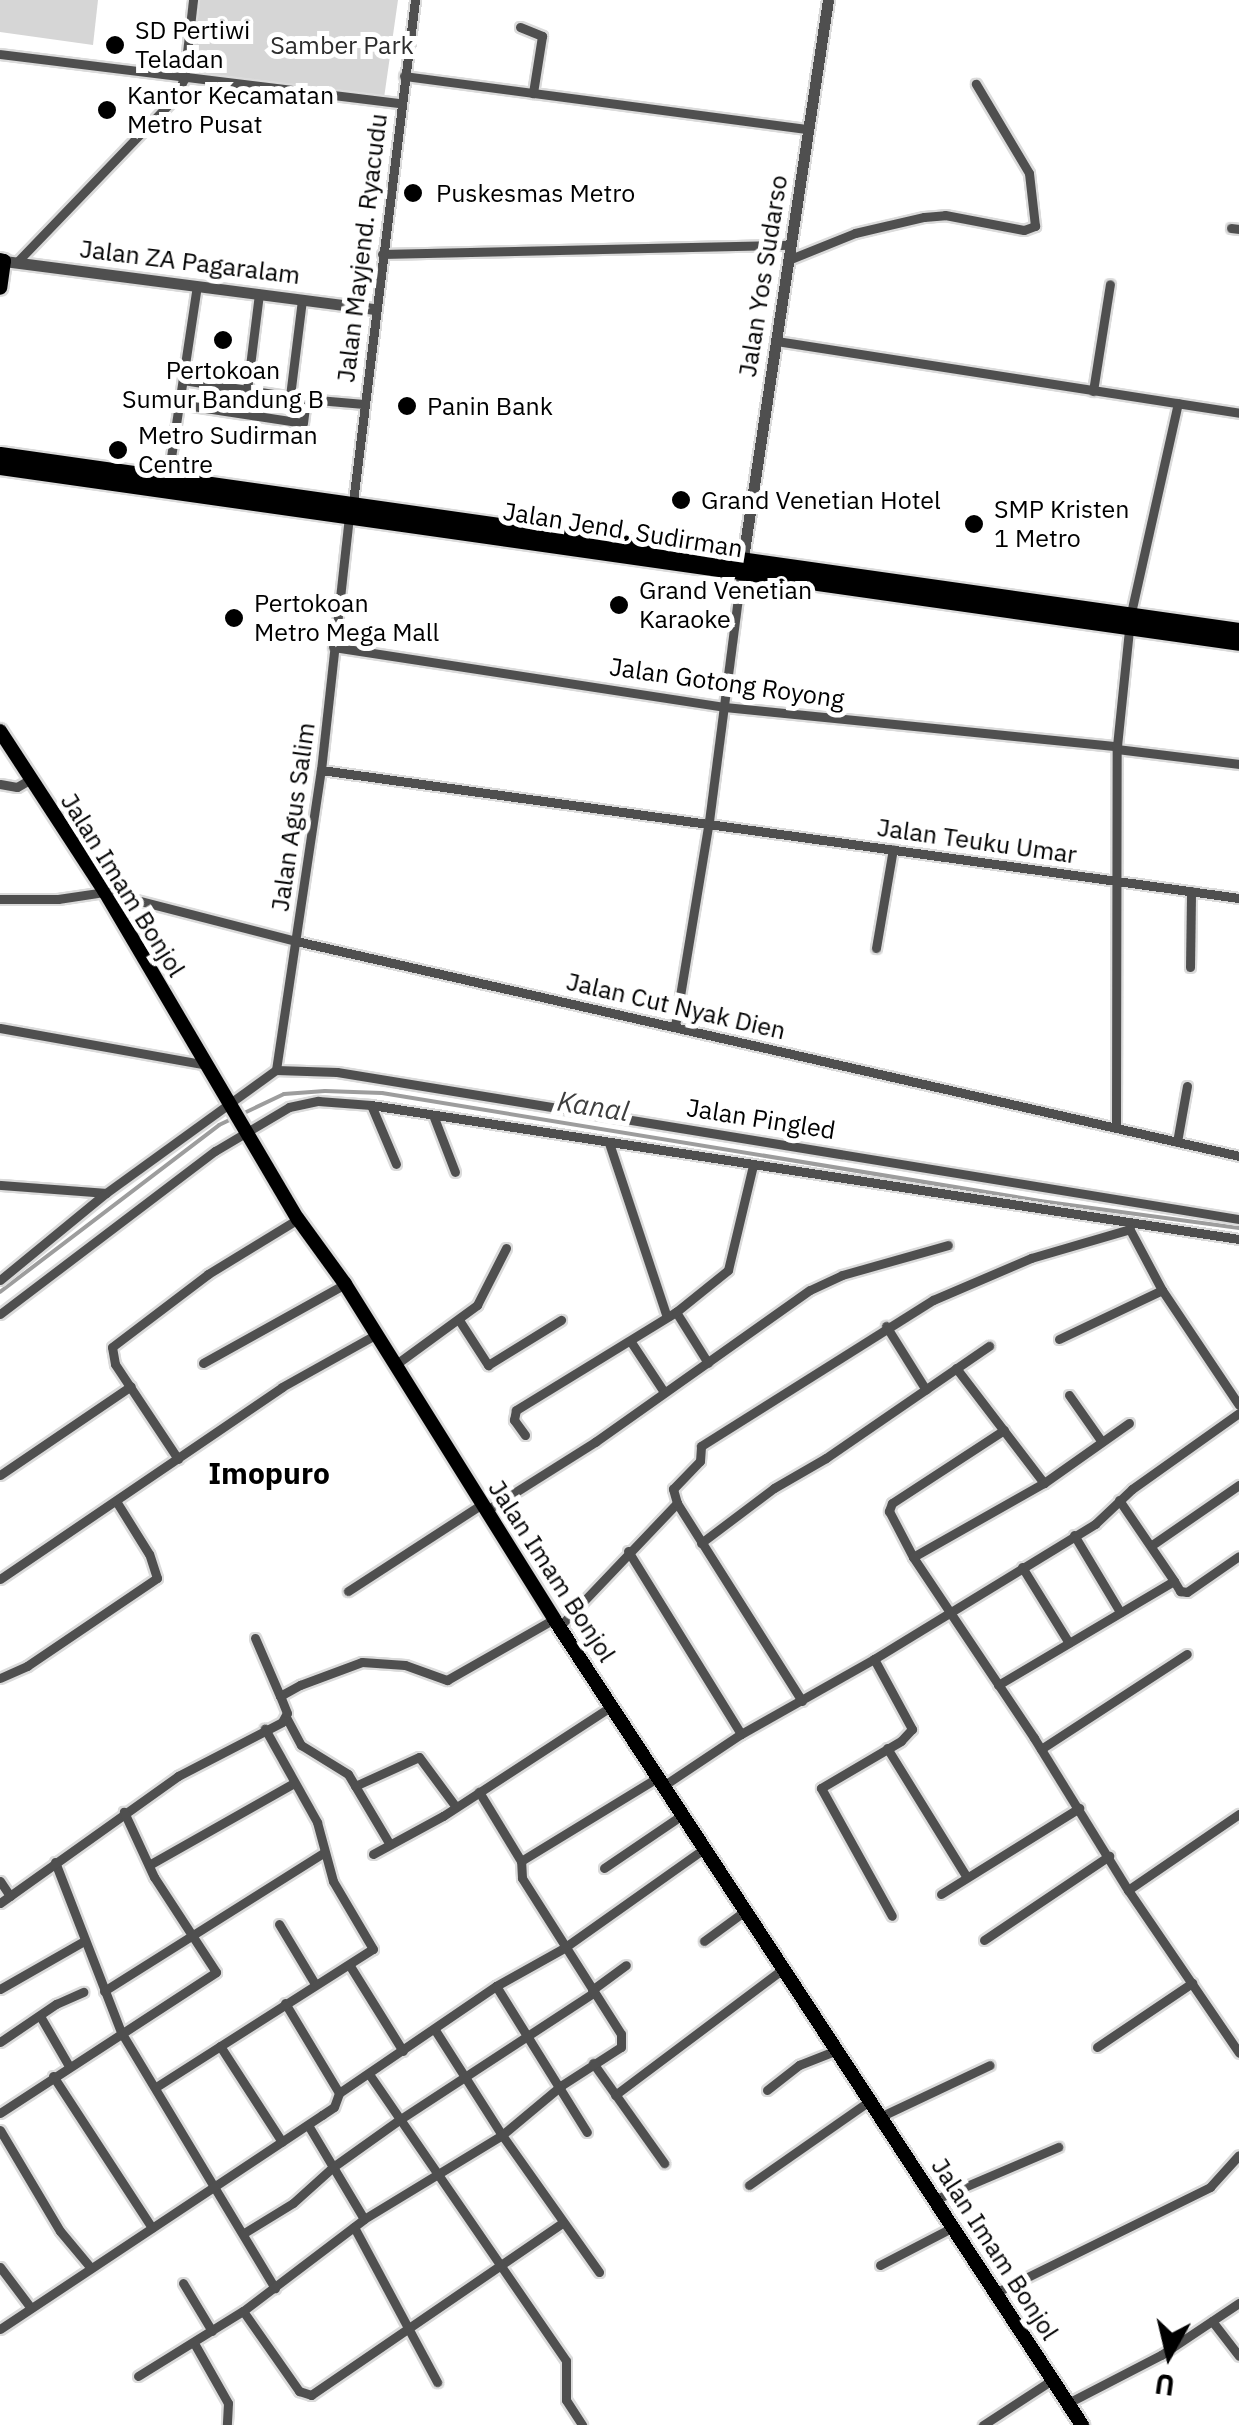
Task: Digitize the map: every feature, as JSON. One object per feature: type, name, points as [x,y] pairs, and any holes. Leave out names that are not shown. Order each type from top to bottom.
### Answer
[{"type":"highway","name":"Jalan Jend. Sudirman","points":[[0,454],[1130,621],[1239,643]]},
{"type":"highway","name":"Jalan Jend. Sudirman","points":[[0,466],[351,508]]},
{"type":"highway","name":"Jalan Jend. Sudirman","points":[[1130,621],[1239,630]]},
{"type":"main road","points":[[0,288],[7,261]]},
{"type":"main road","name":"Jalan Imam Bonjol","points":[[0,732],[105,892],[234,1104],[298,1219],[345,1284],[660,1782],[1082,2425]]},
{"type":"street","points":[[7,261],[176,98],[184,79],[192,0]]},
{"type":"street","name":"Jalan Mayjend. Ryacudu","points":[[351,508],[415,0]]},
{"type":"street","name":"Jalan Yos Sudarso","points":[[742,566],[828,0]]},
{"type":"street","points":[[520,27],[542,36],[534,93]]},
{"type":"street","points":[[0,54],[400,104]]},
{"type":"street","points":[[404,76],[808,128]]},
{"type":"street","points":[[788,260],[855,233],[924,216],[944,215],[1030,230],[1036,221],[1034,194],[1023,160],[976,84]]},
{"type":"street","points":[[382,254],[790,245]]},
{"type":"street","name":"Jalan ZA Pagaralam","points":[[7,261],[375,309]]},
{"type":"street","points":[[1093,392],[1110,284]]},
{"type":"street","points":[[168,477],[197,286]]},
{"type":"street","points":[[247,390],[259,294]]},
{"type":"street","points":[[290,396],[302,300]]},
{"type":"street","points":[[776,341],[1239,414]]},
{"type":"street","points":[[183,380],[364,404]]},
{"type":"street","points":[[179,404],[304,422],[306,399]]},
{"type":"street","points":[[1116,1128],[1116,748],[1130,621],[1178,403]]},
{"type":"street","name":"Jalan Agus Salim","points":[[276,1070],[322,770],[351,508]]},
{"type":"street","points":[[675,1026],[709,821],[742,566]]},
{"type":"street","name":"Jalan Gotong Royong","points":[[333,648],[724,707],[1239,764]]},
{"type":"street","name":"Jalan Teuku Umar","points":[[322,770],[1239,898]]},
{"type":"street","points":[[0,784],[17,787],[29,780]]},
{"type":"street","points":[[876,948],[894,849]]},
{"type":"street","points":[[1190,891],[1190,967]]},
{"type":"street","points":[[0,899],[58,899],[105,892]]},
{"type":"street","name":"Jalan Cut Nyak Dien","points":[[105,892],[296,941],[1239,1156]]},
{"type":"street","points":[[0,1028],[207,1064]]},
{"type":"street","points":[[0,1280],[106,1193],[276,1070]]},
{"type":"street","name":"Jalan Pingled","points":[[276,1070],[337,1072],[1239,1219]]},
{"type":"street","points":[[1178,1142],[1187,1086]]},
{"type":"street","points":[[0,1314],[247,1128],[289,1106],[318,1101],[371,1105],[1127,1225],[1239,1239]]},
{"type":"street","points":[[371,1105],[396,1164]]},
{"type":"street","points":[[433,1115],[455,1172]]},
{"type":"street","points":[[609,1142],[672,1315],[708,1363]]},
{"type":"street","points":[[525,1435],[514,1420],[516,1410],[672,1315],[732,1262],[753,1165]]},
{"type":"street","points":[[0,1186],[106,1193]]},
{"type":"street","points":[[178,1459],[112,1358],[114,1344],[208,1274],[298,1219]]},
{"type":"street","points":[[1127,1225],[1162,1290],[1239,1405]]},
{"type":"street","points":[[802,1701],[677,1503],[673,1489],[700,1461],[706,1440],[808,1380],[886,1326],[968,1282],[1127,1225]]},
{"type":"street","points":[[348,1591],[664,1392],[830,1280],[948,1245]]},
{"type":"street","points":[[395,1364],[459,1320],[486,1294],[506,1248]]},
{"type":"street","points":[[203,1363],[345,1284]]},
{"type":"street","points":[[1059,1339],[1162,1290]]},
{"type":"street","points":[[459,1320],[488,1365],[561,1320]]},
{"type":"street","points":[[886,1326],[926,1390]]},
{"type":"street","points":[[0,1579],[282,1387],[376,1334]]},
{"type":"street","points":[[631,1342],[664,1392]]},
{"type":"street","points":[[701,1543],[774,1488],[989,1346]]},
{"type":"street","points":[[956,1368],[1044,1483]]},
{"type":"street","points":[[0,1475],[131,1386]]},
{"type":"street","points":[[1068,1395],[1102,1442]]},
{"type":"street","points":[[521,1861],[874,1660],[1107,1515],[1120,1500],[1239,1413]]},
{"type":"street","points":[[913,1557],[1044,1483],[1129,1423]]},
{"type":"street","points":[[1004,1430],[890,1504],[892,1518],[913,1557],[1042,1749],[1128,1890],[1239,2053]]},
{"type":"street","points":[[1152,1545],[1239,1485]]},
{"type":"street","points":[[1120,1500],[1180,1591],[1187,1592],[1239,1556]]},
{"type":"street","points":[[0,1678],[21,1670],[157,1578],[148,1554],[116,1501]]},
{"type":"street","points":[[280,1696],[362,1662],[405,1665],[446,1680],[557,1622],[677,1503]]},
{"type":"street","points":[[1074,1535],[1120,1612]]},
{"type":"street","points":[[628,1551],[740,1734]]},
{"type":"street","points":[[1022,1567],[1069,1642]]},
{"type":"street","points":[[998,1685],[1174,1581]]},
{"type":"street","points":[[255,1638],[286,1718],[301,1745],[342,1768],[389,1844]]},
{"type":"street","points":[[1042,1749],[1188,1654]]},
{"type":"street","points":[[874,1660],[913,1724],[901,1741],[822,1788],[892,1916]]},
{"type":"street","points":[[372,1854],[456,1807],[612,1706]]},
{"type":"street","points":[[0,1903],[178,1776],[286,1718]]},
{"type":"street","points":[[156,2087],[286,2002],[350,1966],[373,1947],[333,1881],[317,1822],[292,1784],[265,1729]]},
{"type":"street","points":[[887,1748],[966,1876]]},
{"type":"street","points":[[355,1786],[419,1758],[456,1807]]},
{"type":"street","points":[[149,1865],[292,1784]]},
{"type":"street","points":[[138,2376],[243,2311],[364,2218],[502,2136],[562,2085],[621,2047],[623,2040],[522,1878],[521,1861],[479,1792]]},
{"type":"street","points":[[941,1894],[1078,1808]]},
{"type":"street","points":[[0,2112],[216,1972],[149,1865],[124,1812]]},
{"type":"street","points":[[1128,1890],[1239,1814]]},
{"type":"street","points":[[604,1868],[682,1815]]},
{"type":"street","points":[[0,2328],[308,2125],[334,2107],[339,2093],[496,1986],[564,1948],[704,1849]]},
{"type":"street","points":[[104,1990],[323,1853]]},
{"type":"street","points":[[984,1940],[1109,1856]]},
{"type":"street","points":[[55,1862],[121,2032],[275,2288]]},
{"type":"street","points":[[0,1881],[10,1896]]},
{"type":"street","points":[[704,1941],[745,1911]]},
{"type":"street","points":[[279,1924],[316,1984]]},
{"type":"street","points":[[0,1989],[84,1941]]},
{"type":"street","points":[[244,2233],[292,2203],[333,2167],[399,2120],[592,1992],[626,1964]]},
{"type":"street","points":[[350,1966],[403,2050]]},
{"type":"street","points":[[615,2095],[784,1968]]},
{"type":"street","points":[[1097,2048],[1192,1983]]},
{"type":"street","points":[[496,1986],[562,2085],[587,2132]]},
{"type":"street","points":[[0,2042],[83,1992]]},
{"type":"street","points":[[286,2002],[339,2093]]},
{"type":"street","points":[[40,2016],[69,2066]]},
{"type":"street","points":[[434,2030],[502,2136],[598,2272]]},
{"type":"street","points":[[220,2046],[282,2142]]},
{"type":"street","points":[[767,2090],[799,2065],[837,2050]]},
{"type":"street","points":[[593,2063],[664,2164]]},
{"type":"street","points":[[882,2116],[990,2065]]},
{"type":"street","points":[[368,2074],[567,2364],[565,2396],[582,2425]]},
{"type":"street","points":[[53,2076],[152,2228]]},
{"type":"street","points":[[749,2186],[871,2100]]},
{"type":"street","points":[[308,2125],[364,2218]]},
{"type":"street","points":[[0,2130],[60,2230],[91,2268]]},
{"type":"street","points":[[936,2199],[1058,2146]]},
{"type":"street","points":[[995,2292],[1210,2187],[1239,2154]]},
{"type":"street","points":[[243,2311],[305,2395],[317,2394],[562,2222]]},
{"type":"street","points":[[354,2227],[438,2382]]},
{"type":"street","points":[[880,2265],[953,2227]]},
{"type":"street","points":[[0,2267],[31,2308]]},
{"type":"street","points":[[184,2284],[212,2331]]},
{"type":"street","points":[[1068,2403],[1161,2355],[1239,2303]]},
{"type":"street","points":[[1212,2321],[1239,2356]]},
{"type":"street","points":[[194,2343],[228,2404],[228,2425]]},
{"type":"street","points":[[982,2425],[1052,2380]]},
{"type":"green space","points":[[0,0],[98,0],[93,45],[0,32]]},
{"type":"green space","name":"Samber Park","points":[[197,0],[398,0],[384,98],[189,72]]},
{"type":"waterway","name":"Kanal","points":[[0,1292],[219,1125],[284,1094],[325,1091],[382,1093],[1040,1201],[1239,1228]]},
{"type":"place","name":"SD Pertiwi Teladan","points":[[115,45]]},
{"type":"place","name":"Kantor Kecamatan Metro Pusat","points":[[107,110]]},
{"type":"place","name":"Puskesmas Metro","points":[[413,193]]},
{"type":"place","name":"Pertokoan Sumur Bandung B","points":[[223,340]]},
{"type":"place","name":"Panin Bank","points":[[407,406]]},
{"type":"place","name":"Metro Sudirman Centre","points":[[118,450]]},
{"type":"place","name":"Grand Venetian Hotel","points":[[681,500]]},
{"type":"place","name":"SMP Kristen 1 Metro","points":[[974,524]]},
{"type":"place","name":"Grand Venetian Karaoke","points":[[619,605]]},
{"type":"place","name":"Pertokoan Metro Mega Mall","points":[[234,618]]},
{"type":"district","name":"Imopuro","points":[[269,1473]]}]
